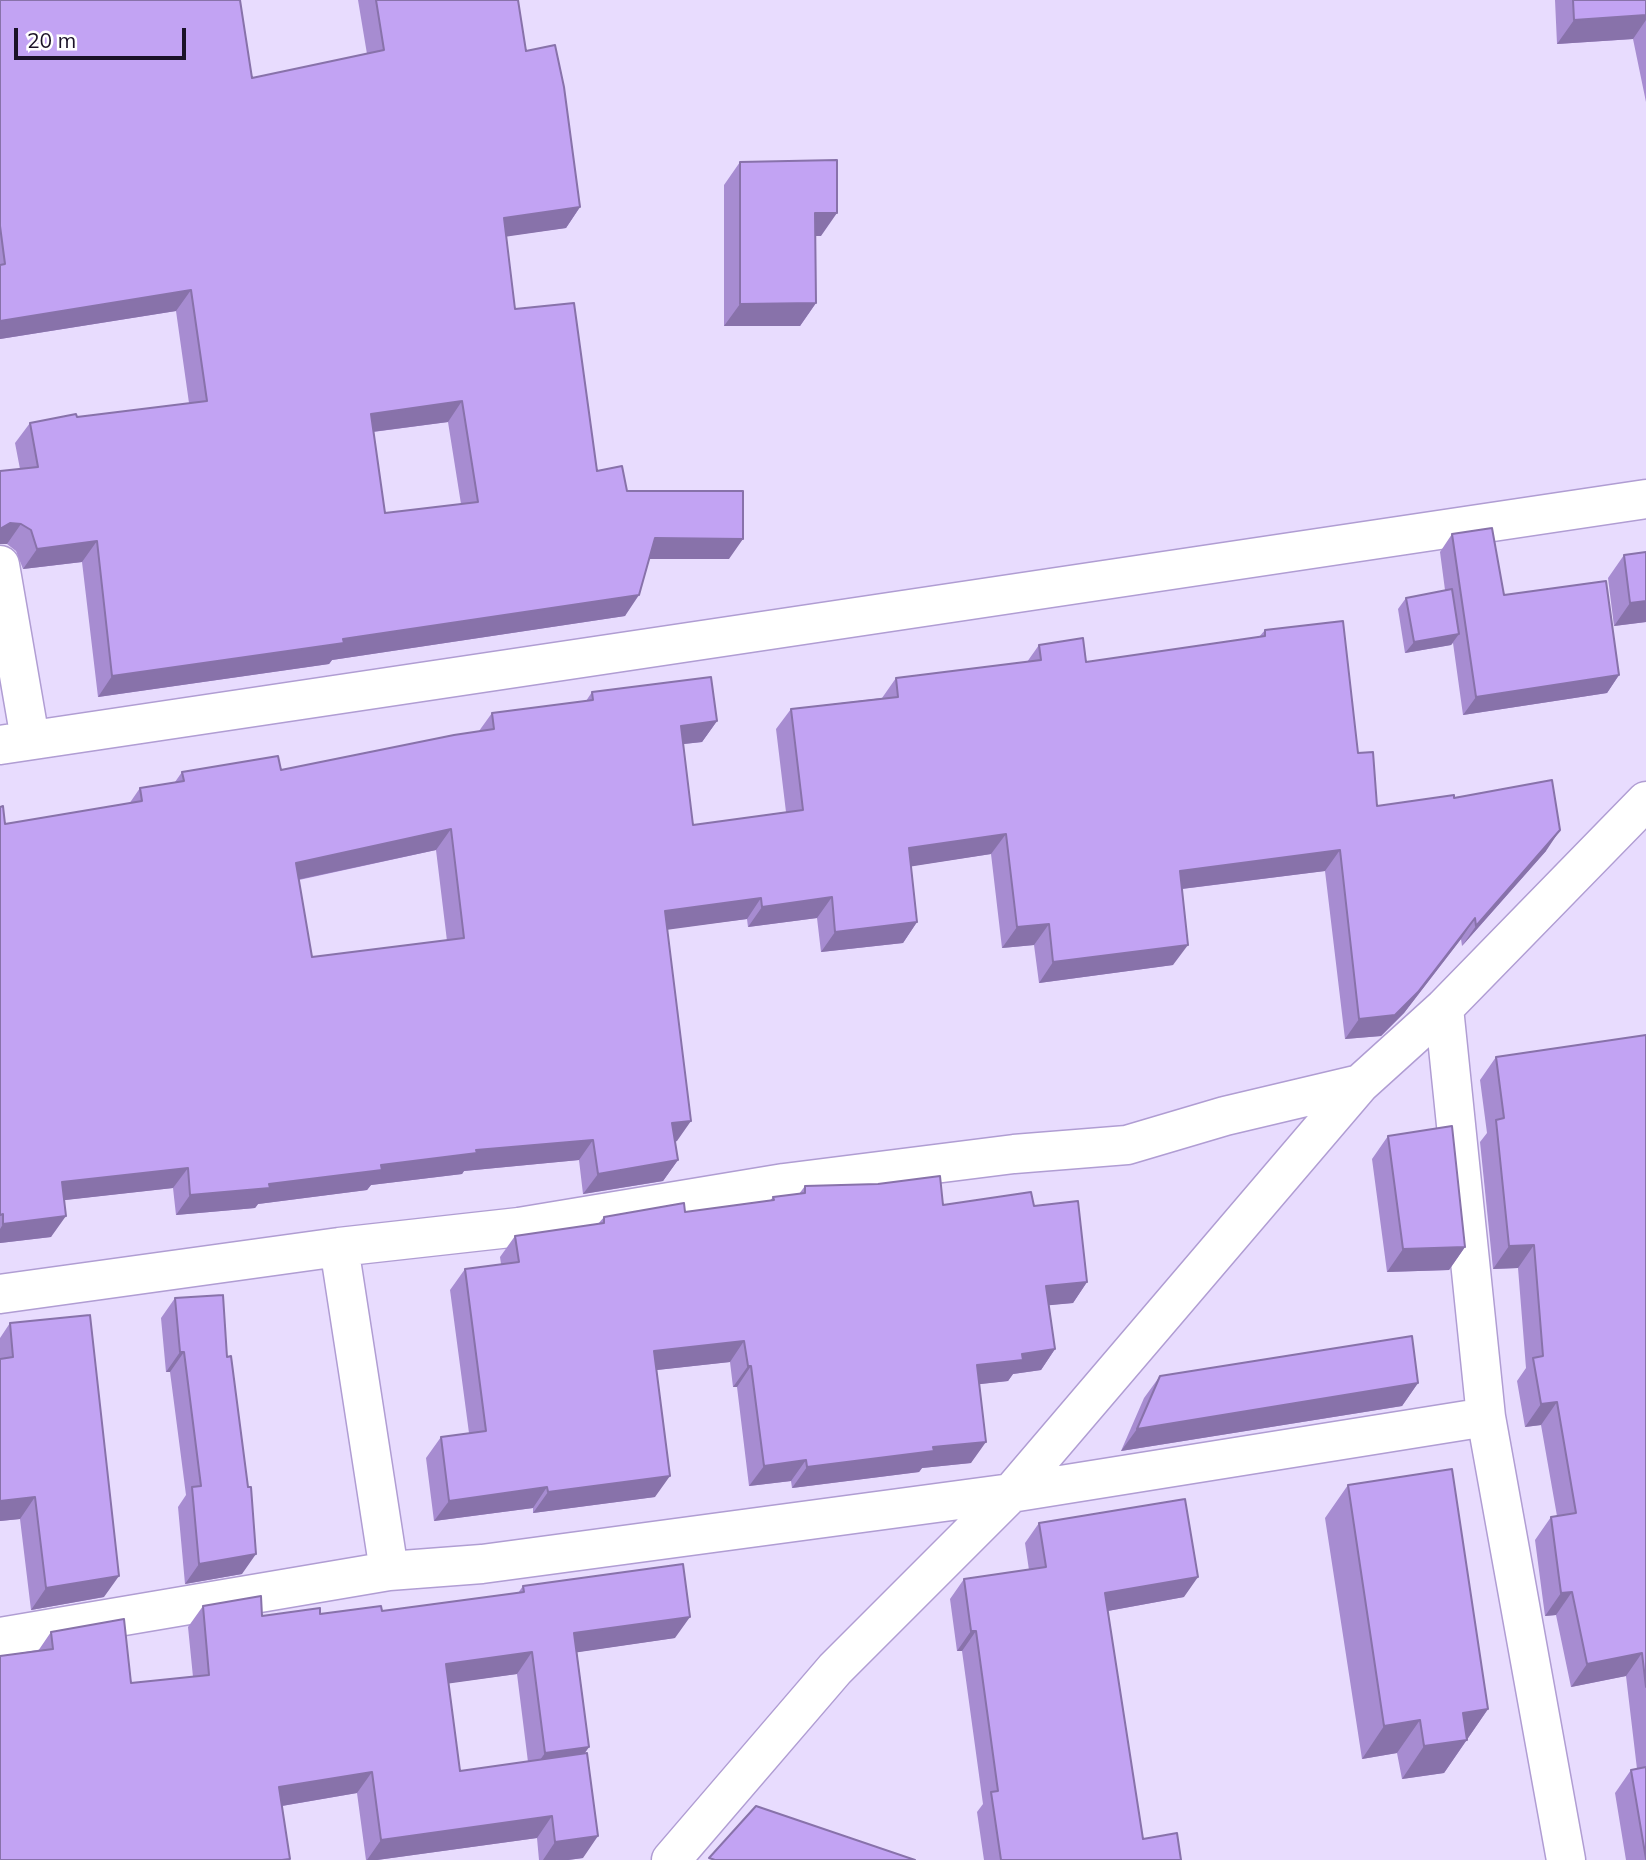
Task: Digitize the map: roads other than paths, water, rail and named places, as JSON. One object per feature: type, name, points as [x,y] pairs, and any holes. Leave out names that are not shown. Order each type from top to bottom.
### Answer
[{"type":"street","points":[[0,565],[15,743],[1646,499]]},
{"type":"street","points":[[671,1860],[835,1669],[1011,1493],[1360,1084],[1444,1008],[1646,801]]},
{"type":"street","points":[[1444,1008],[1486,1417],[1566,1860]]},
{"type":"street","points":[[0,1294],[339,1247],[519,1227],[798,1181],[1014,1154],[1127,1145],[1225,1116],[1360,1084]]},
{"type":"street","points":[[339,1247],[389,1570]]},
{"type":"street","points":[[0,1637],[389,1570],[482,1564],[1011,1493],[1486,1417]]}]
